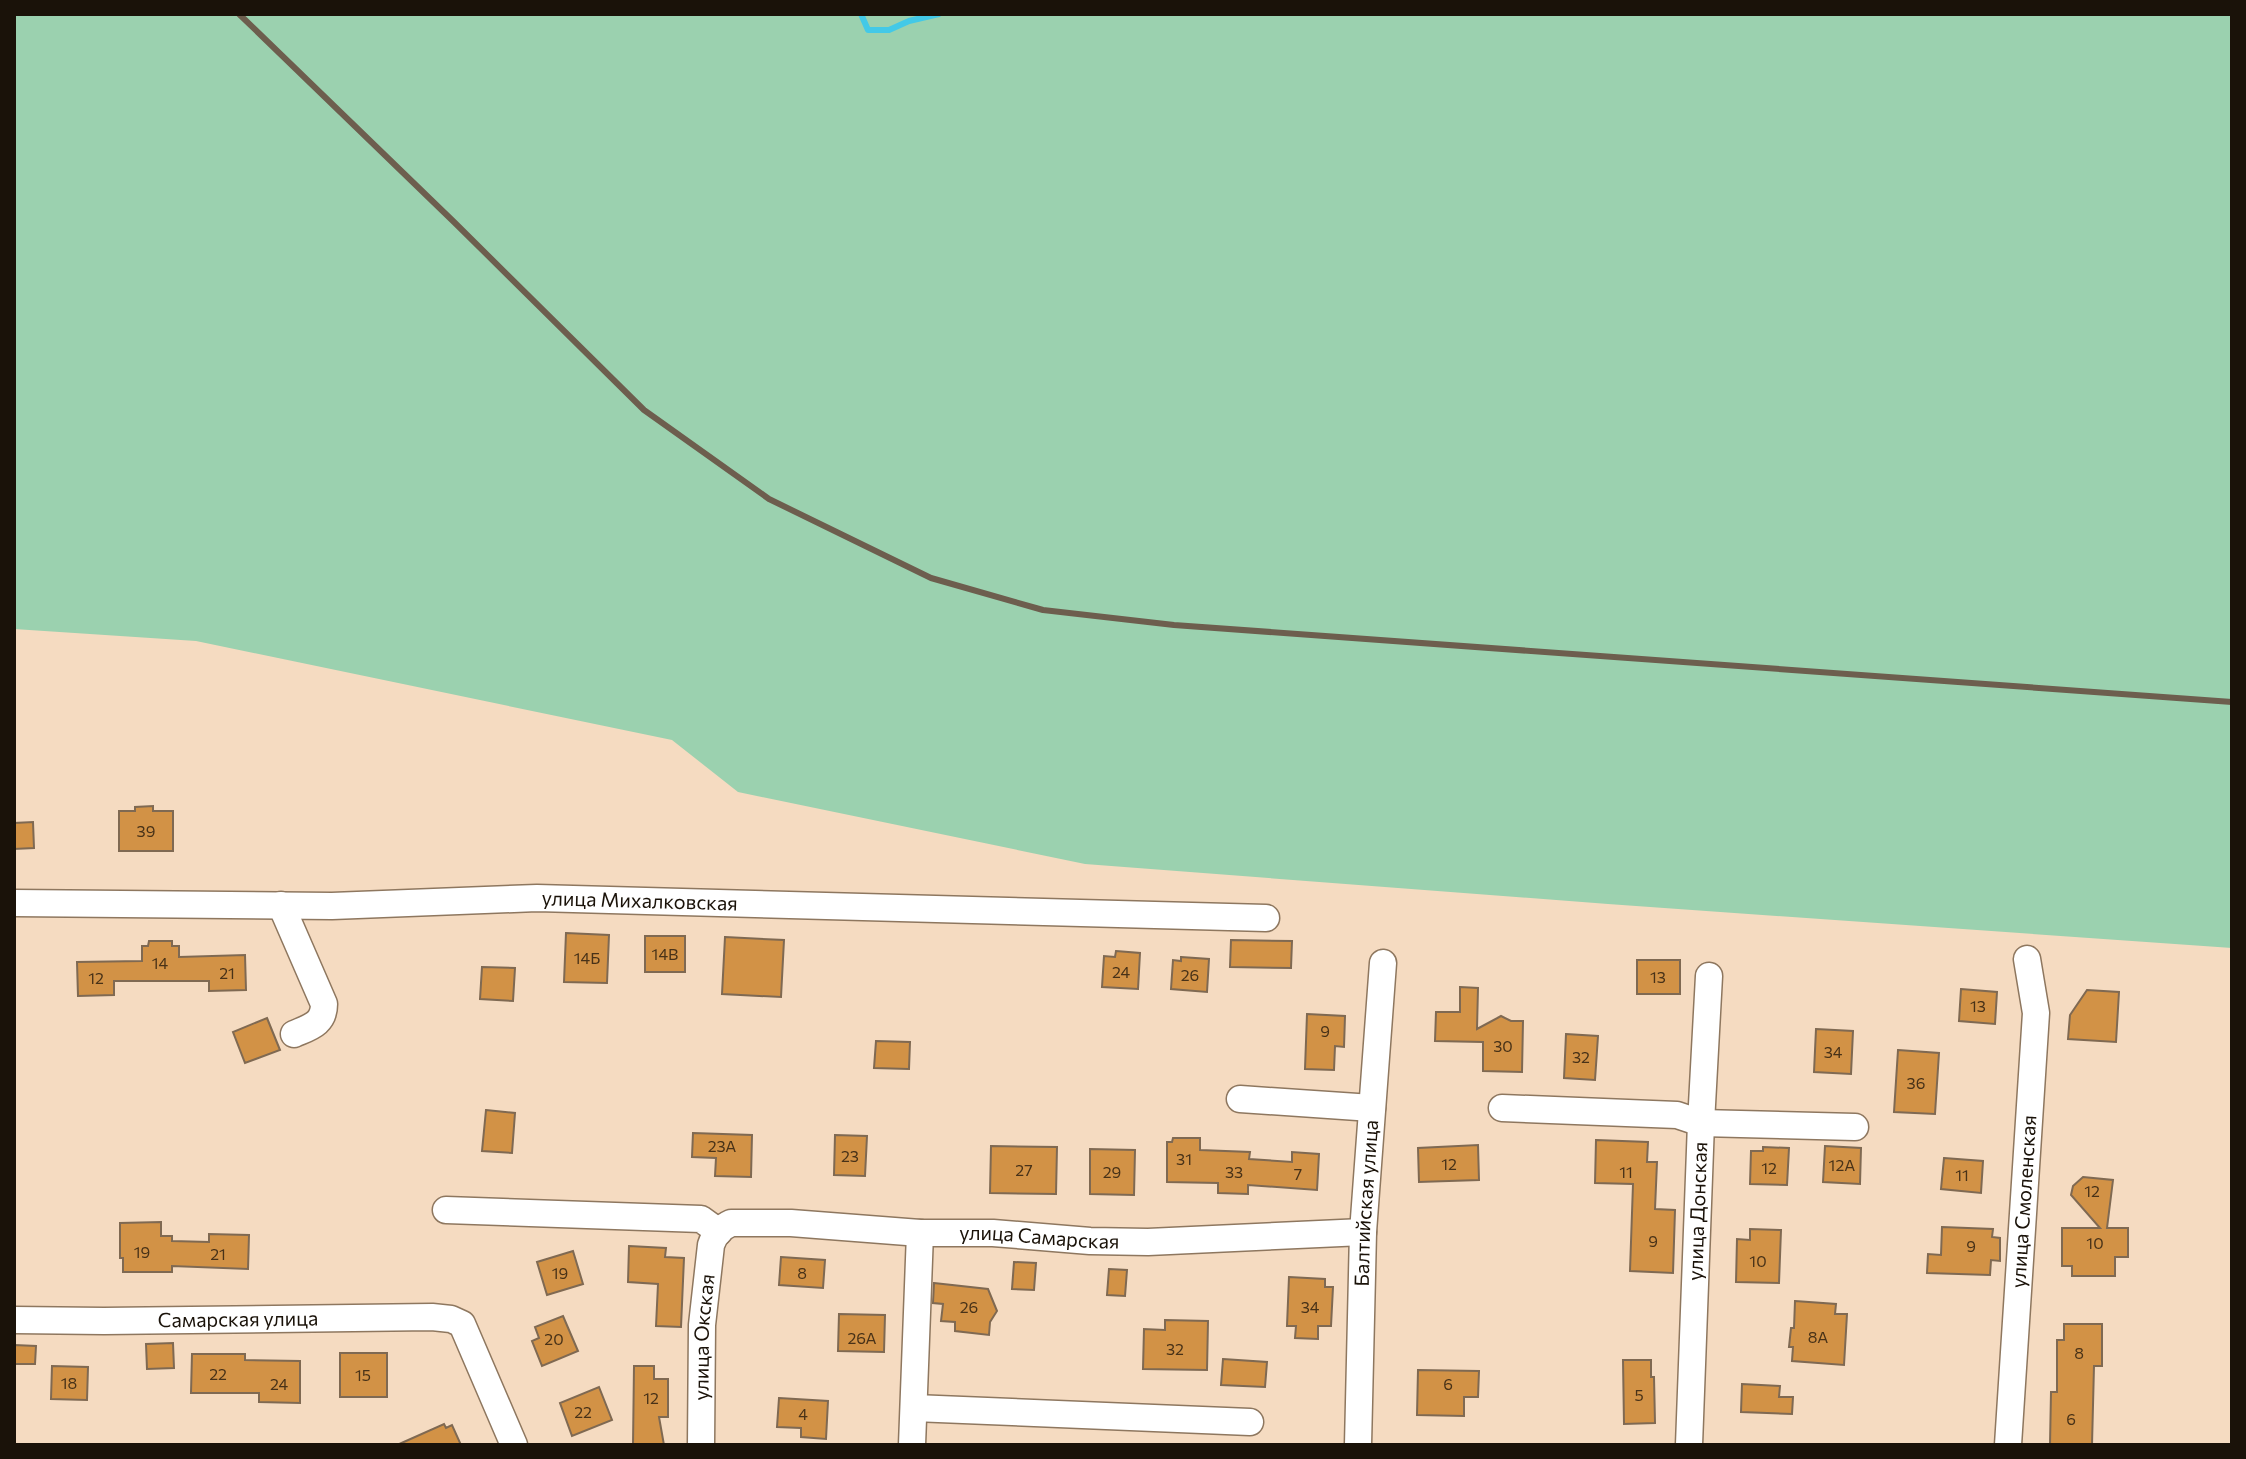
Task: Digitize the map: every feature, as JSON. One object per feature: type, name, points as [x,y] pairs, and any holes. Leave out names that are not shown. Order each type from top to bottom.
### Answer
[{"type":"street","name":"улица Михалковская","points":[[14,903],[332,906],[537,898],[1266,918]]},
{"type":"street","points":[[281,905],[324,1004],[323,1016],[318,1023],[294,1034]]},
{"type":"street","name":"улица Смоленская","points":[[2008,1445],[2036,1013],[2027,959]]},
{"type":"street","name":"Балтийская улица","points":[[1358,1445],[1363,1232],[1383,963]]},
{"type":"street","name":"улица Донская","points":[[1689,1445],[1709,976]]},
{"type":"street","points":[[1240,1099],[1372,1108]]},
{"type":"street","points":[[1502,1108],[1677,1115],[1701,1123],[1855,1127]]},
{"type":"street","points":[[446,1210],[701,1219],[719,1232]]},
{"type":"street","name":"улица Самарская","points":[[719,1232],[734,1222],[1148,1242],[1363,1232]]},
{"type":"street","name":"улица Окская","points":[[701,1445],[702,1325],[711,1245],[719,1232]]},
{"type":"street","points":[[912,1445],[920,1233]]},
{"type":"street","name":"Самарская улица","points":[[14,1320],[451,1319],[462,1324],[514,1445]]},
{"type":"street","points":[[914,1408],[1250,1422]]},
{"type":"green space","points":[[14,14],[2232,14],[2232,948],[1085,864],[738,792],[672,740],[196,641],[14,629]]},
{"type":"building","points":[[153,806],[153,811],[173,811],[173,851],[119,851],[119,811]]},
{"type":"building","points":[[33,822],[34,848],[14,849],[14,823]]},
{"type":"building","points":[[566,933],[609,935],[607,983],[564,982]]},
{"type":"building","points":[[645,936],[685,936],[685,972],[645,972]]},
{"type":"building","points":[[725,937],[784,940],[781,997],[722,994]]},
{"type":"building","points":[[1231,940],[1292,941],[1291,968],[1230,967]]},
{"type":"building","points":[[149,941],[172,941],[172,946],[179,946],[179,957],[245,955],[246,990],[209,991],[209,981],[114,981],[114,995],[78,996],[77,962],[142,961],[142,946],[148,946]]},
{"type":"building","points":[[1116,951],[1140,953],[1138,989],[1102,987],[1104,956],[1115,957]]},
{"type":"building","points":[[1181,957],[1209,959],[1207,992],[1171,989],[1173,960],[1181,961]]},
{"type":"building","points":[[1637,960],[1680,960],[1680,994],[1637,994]]},
{"type":"building","points":[[482,967],[515,968],[513,1001],[480,999]]},
{"type":"building","points":[[1460,987],[1478,988],[1477,1029],[1501,1016],[1511,1021],[1523,1021],[1522,1072],[1483,1071],[1483,1042],[1435,1041],[1436,1012],[1460,1012]]},
{"type":"building","points":[[1961,989],[1997,992],[1995,1024],[1959,1021]]},
{"type":"building","points":[[2087,990],[2119,992],[2116,1042],[2068,1039],[2070,1015]]},
{"type":"building","points":[[1307,1014],[1345,1016],[1344,1047],[1335,1046],[1334,1070],[1305,1069]]},
{"type":"building","points":[[267,1018],[280,1050],[245,1063],[233,1032]]},
{"type":"building","points":[[1816,1029],[1853,1031],[1851,1074],[1814,1072]]},
{"type":"building","points":[[1566,1034],[1598,1036],[1595,1080],[1564,1078]]},
{"type":"building","points":[[876,1041],[910,1042],[909,1069],[874,1068]]},
{"type":"building","points":[[1898,1050],[1939,1053],[1935,1114],[1894,1112]]},
{"type":"building","points":[[486,1110],[515,1113],[512,1153],[482,1151]]},
{"type":"building","points":[[693,1133],[752,1135],[751,1177],[715,1176],[716,1158],[692,1157]]},
{"type":"building","points":[[835,1135],[867,1136],[865,1176],[834,1175]]},
{"type":"building","points":[[1173,1138],[1200,1138],[1200,1150],[1250,1152],[1249,1159],[1292,1162],[1292,1152],[1319,1154],[1317,1190],[1248,1185],[1248,1194],[1218,1193],[1218,1183],[1167,1182],[1167,1142],[1172,1142]]},
{"type":"building","points":[[1596,1140],[1648,1142],[1647,1162],[1657,1162],[1655,1209],[1675,1210],[1673,1273],[1630,1271],[1633,1184],[1595,1183]]},
{"type":"building","points":[[1478,1145],[1479,1180],[1419,1182],[1418,1148]]},
{"type":"building","points":[[991,1146],[1057,1147],[1056,1194],[990,1193]]},
{"type":"building","points":[[1825,1146],[1861,1148],[1860,1184],[1823,1182]]},
{"type":"building","points":[[1763,1147],[1789,1148],[1787,1185],[1750,1184],[1751,1151],[1763,1151]]},
{"type":"building","points":[[1090,1149],[1135,1150],[1134,1195],[1090,1194]]},
{"type":"building","points":[[1944,1158],[1983,1161],[1981,1193],[1941,1189]]},
{"type":"building","points":[[2083,1177],[2113,1180],[2107,1228],[2128,1228],[2128,1257],[2115,1257],[2115,1276],[2072,1276],[2072,1266],[2062,1266],[2062,1228],[2100,1228],[2071,1195],[2073,1186]]},
{"type":"building","points":[[161,1222],[161,1236],[172,1236],[172,1241],[209,1242],[209,1234],[249,1235],[248,1269],[172,1266],[172,1272],[123,1272],[120,1223]]},
{"type":"building","points":[[1942,1227],[1993,1229],[1992,1237],[2000,1238],[2000,1261],[1991,1260],[1990,1275],[1927,1273],[1928,1254],[1941,1255]]},
{"type":"building","points":[[1750,1229],[1781,1230],[1779,1283],[1736,1282],[1737,1239],[1750,1240]]},
{"type":"building","points":[[629,1246],[666,1248],[665,1257],[684,1258],[681,1327],[656,1326],[658,1284],[628,1282]]},
{"type":"building","points":[[573,1251],[583,1284],[547,1295],[537,1262]]},
{"type":"building","points":[[781,1257],[825,1260],[823,1288],[779,1285]]},
{"type":"building","points":[[1014,1262],[1036,1263],[1034,1290],[1012,1289]]},
{"type":"building","points":[[1109,1269],[1127,1270],[1125,1296],[1107,1295]]},
{"type":"building","points":[[1289,1277],[1325,1279],[1325,1287],[1333,1287],[1331,1326],[1318,1326],[1318,1339],[1295,1338],[1296,1326],[1287,1326]]},
{"type":"building","points":[[934,1283],[988,1289],[997,1311],[990,1322],[989,1335],[955,1331],[955,1322],[941,1321],[943,1304],[933,1303]]},
{"type":"building","points":[[1795,1301],[1836,1304],[1835,1314],[1847,1314],[1844,1365],[1792,1361],[1793,1347],[1789,1347],[1791,1328],[1794,1328]]},
{"type":"building","points":[[839,1314],[885,1315],[884,1352],[838,1351]]},
{"type":"building","points":[[563,1316],[578,1351],[542,1366],[532,1341],[539,1338],[535,1327]]},
{"type":"building","points":[[1165,1320],[1208,1321],[1207,1370],[1143,1369],[1144,1329],[1165,1330]]},
{"type":"building","points":[[2064,1324],[2102,1324],[2102,1366],[2094,1366],[2092,1445],[2050,1445],[2051,1392],[2057,1392],[2057,1340],[2064,1340]]},
{"type":"building","points":[[173,1343],[174,1368],[147,1369],[146,1344]]},
{"type":"building","points":[[14,1345],[36,1346],[35,1364],[14,1364]]},
{"type":"building","points":[[340,1353],[387,1353],[387,1397],[340,1397]]},
{"type":"building","points":[[192,1354],[245,1354],[245,1360],[300,1361],[300,1403],[259,1402],[259,1393],[191,1393]]},
{"type":"building","points":[[1223,1359],[1267,1362],[1265,1387],[1221,1385]]},
{"type":"building","points":[[1623,1360],[1651,1360],[1655,1423],[1624,1424]]},
{"type":"building","points":[[52,1366],[88,1367],[87,1400],[51,1399]]},
{"type":"building","points":[[634,1366],[654,1366],[654,1379],[668,1379],[668,1417],[659,1417],[664,1445],[633,1445]]},
{"type":"building","points":[[1418,1370],[1479,1371],[1478,1397],[1464,1397],[1464,1416],[1417,1415]]},
{"type":"building","points":[[1742,1384],[1780,1386],[1779,1397],[1793,1397],[1792,1414],[1741,1412]]},
{"type":"building","points":[[599,1387],[612,1420],[572,1436],[560,1403]]},
{"type":"building","points":[[779,1398],[828,1401],[826,1439],[801,1437],[801,1428],[777,1427]]},
{"type":"building","points":[[444,1424],[446,1428],[452,1425],[461,1445],[397,1445]]},
{"type":"waterway","points":[[861,14],[868,30],[889,30],[909,21],[939,14]]},
{"type":"railway","points":[[239,14],[644,410],[769,499],[931,578],[1043,610],[1174,625],[2232,702]]}]
